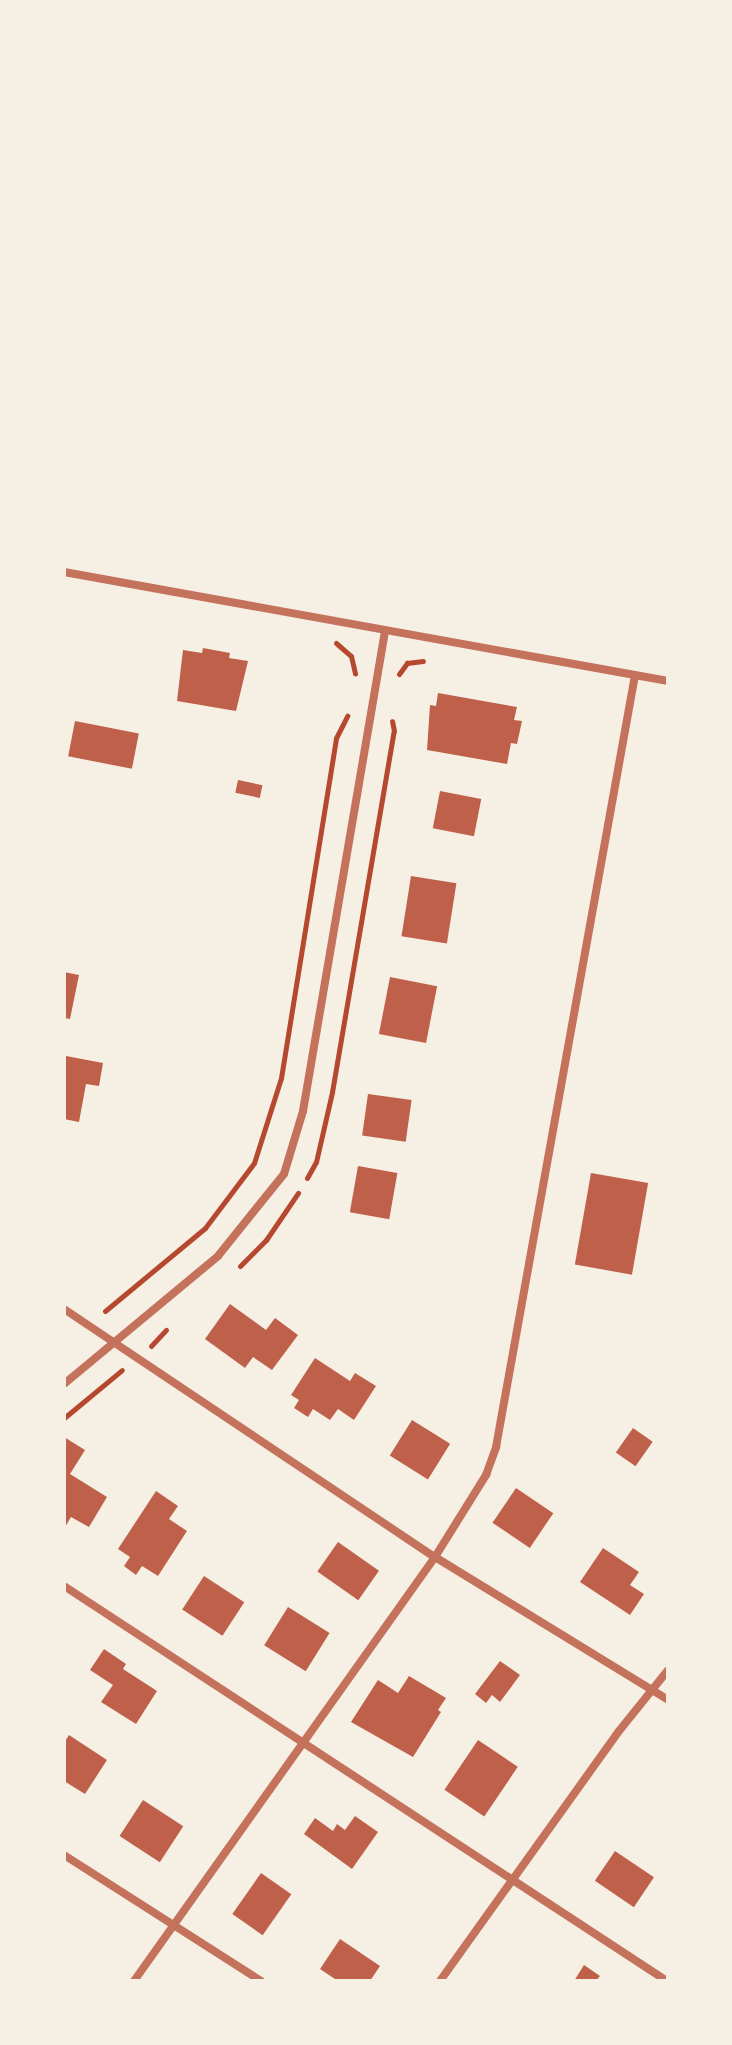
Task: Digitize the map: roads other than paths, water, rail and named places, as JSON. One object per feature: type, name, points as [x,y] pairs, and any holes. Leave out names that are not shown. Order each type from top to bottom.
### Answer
[{"type":"street","points":[[64,572],[668,681]]},
{"type":"street","points":[[64,1384],[218,1256],[284,1174],[303,1111],[385,631]]},
{"type":"street","points":[[134,1981],[435,1557],[486,1475],[496,1447],[635,675]]},
{"type":"street","points":[[64,1309],[435,1557],[668,1700]]},
{"type":"street","points":[[64,1586],[667,1981]]},
{"type":"street","points":[[440,1981],[619,1731],[668,1670]]},
{"type":"street","points":[[64,1855],[261,1981]]}]
